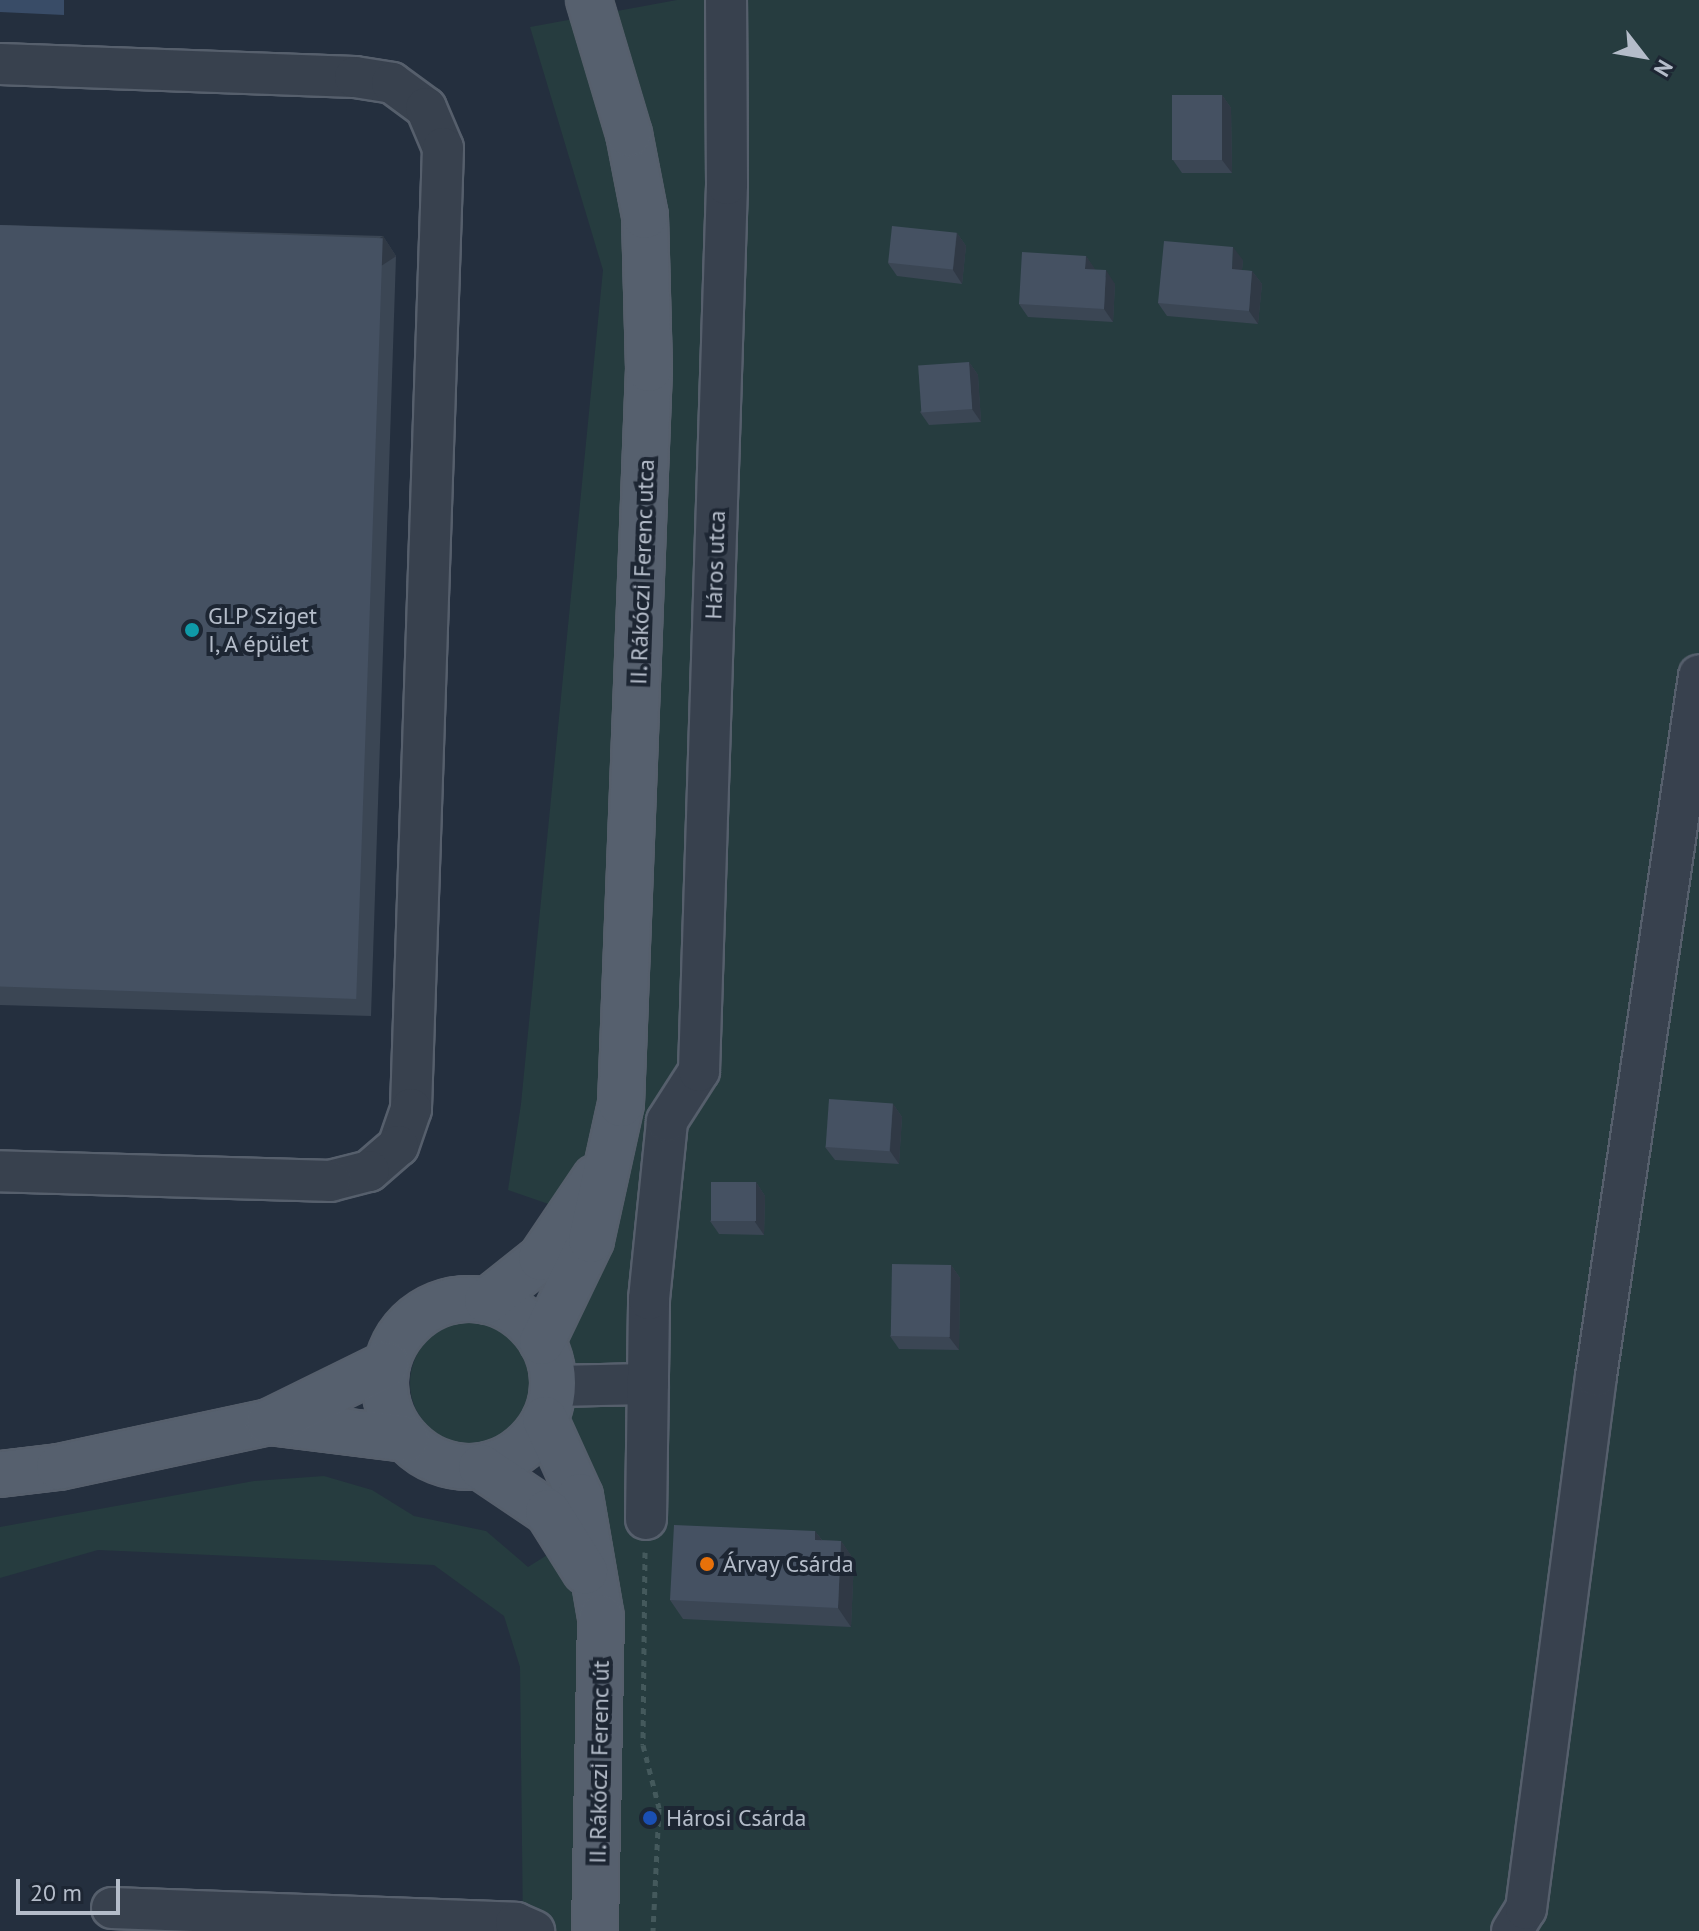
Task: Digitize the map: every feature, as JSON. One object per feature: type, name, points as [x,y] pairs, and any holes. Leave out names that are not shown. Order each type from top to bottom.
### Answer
[{"type":"main road","name":"II. Rákóczi Ferenc utca","points":[[542,1342],[591,1240],[621,1104],[632,862],[649,278],[645,216],[629,134],[589,0]]},
{"type":"main road","name":"II. Rákóczi Ferenc utca","points":[[487,1301],[541,1258],[612,1151]]},
{"type":"main road","points":[[549,1402],[530,1442],[508,1458],[481,1467],[454,1466],[428,1457],[406,1439],[391,1416],[385,1390],[387,1364],[397,1339],[414,1319],[461,1299],[487,1301],[528,1323],[542,1342],[549,1402],[580,1496],[598,1592]]},
{"type":"main road","points":[[0,1474],[59,1467],[269,1422],[387,1364]]},
{"type":"main road","points":[[269,1422],[406,1439]]},
{"type":"main road","points":[[481,1467],[548,1512],[598,1592]]},
{"type":"main road","name":"II. Rákóczi Ferenc út","points":[[595,1931],[603,1679],[598,1592]]},
{"type":"street","name":"Háros utca","points":[[648,1384],[649,1299],[667,1121],[699,1071],[727,184],[726,0]]},
{"type":"street","points":[[0,64],[355,77],[392,83],[426,108],[443,148],[411,1109],[398,1146],[369,1171],[330,1181],[0,1171]]},
{"type":"street","points":[[1512,1931],[1526,1909],[1596,1376],[1699,676]]},
{"type":"street","points":[[549,1402],[648,1384],[646,1519]]},
{"type":"street","points":[[112,1908],[516,1923],[534,1931]]},
{"type":"path","points":[[646,1519],[643,1745],[659,1808],[653,1931]]},
{"type":"green space","points":[[677,0],[1699,0],[1699,1931],[523,1931],[520,1667],[504,1616],[434,1565],[98,1550],[0,1578],[0,1527],[254,1481],[324,1476],[372,1490],[414,1516],[486,1531],[528,1567],[592,1527],[556,1440],[560,1329],[612,1226],[508,1190],[521,1104],[603,270],[530,27]]},
{"type":"green space","points":[[471,1322],[494,1327],[514,1340],[527,1360],[532,1383],[527,1406],[514,1426],[494,1439],[471,1444],[448,1439],[428,1426],[415,1406],[410,1383],[415,1360],[428,1340],[448,1327]]},
{"type":"water","points":[[0,0],[64,0],[64,15],[0,12]]},
{"type":"building","points":[[1172,95],[1222,95],[1222,160],[1172,160]]},
{"type":"building","name":"GLP Sziget I, A épület","points":[[0,225],[383,238],[356,999],[0,986]]},
{"type":"building","points":[[892,226],[957,233],[953,270],[888,263]]},
{"type":"building","points":[[1164,241],[1233,247],[1232,269],[1252,271],[1249,311],[1158,303]]},
{"type":"building","points":[[1022,252],[1086,256],[1085,269],[1106,270],[1104,309],[1019,304]]},
{"type":"building","points":[[969,362],[972,409],[921,412],[918,366]]},
{"type":"building","points":[[829,1099],[893,1103],[889,1151],[826,1147]]},
{"type":"building","points":[[711,1182],[756,1182],[756,1221],[711,1221]]},
{"type":"building","points":[[892,1264],[951,1265],[950,1337],[891,1336]]},
{"type":"building","points":[[674,1525],[815,1531],[815,1540],[841,1541],[838,1608],[670,1600]]},
{"type":"place","name":"GLP Sziget I, A épület","points":[[192,630]]},
{"type":"place","name":"Árvay Csárda","points":[[707,1564]]},
{"type":"place","name":"Hárosi Csárda","points":[[650,1818]]}]
